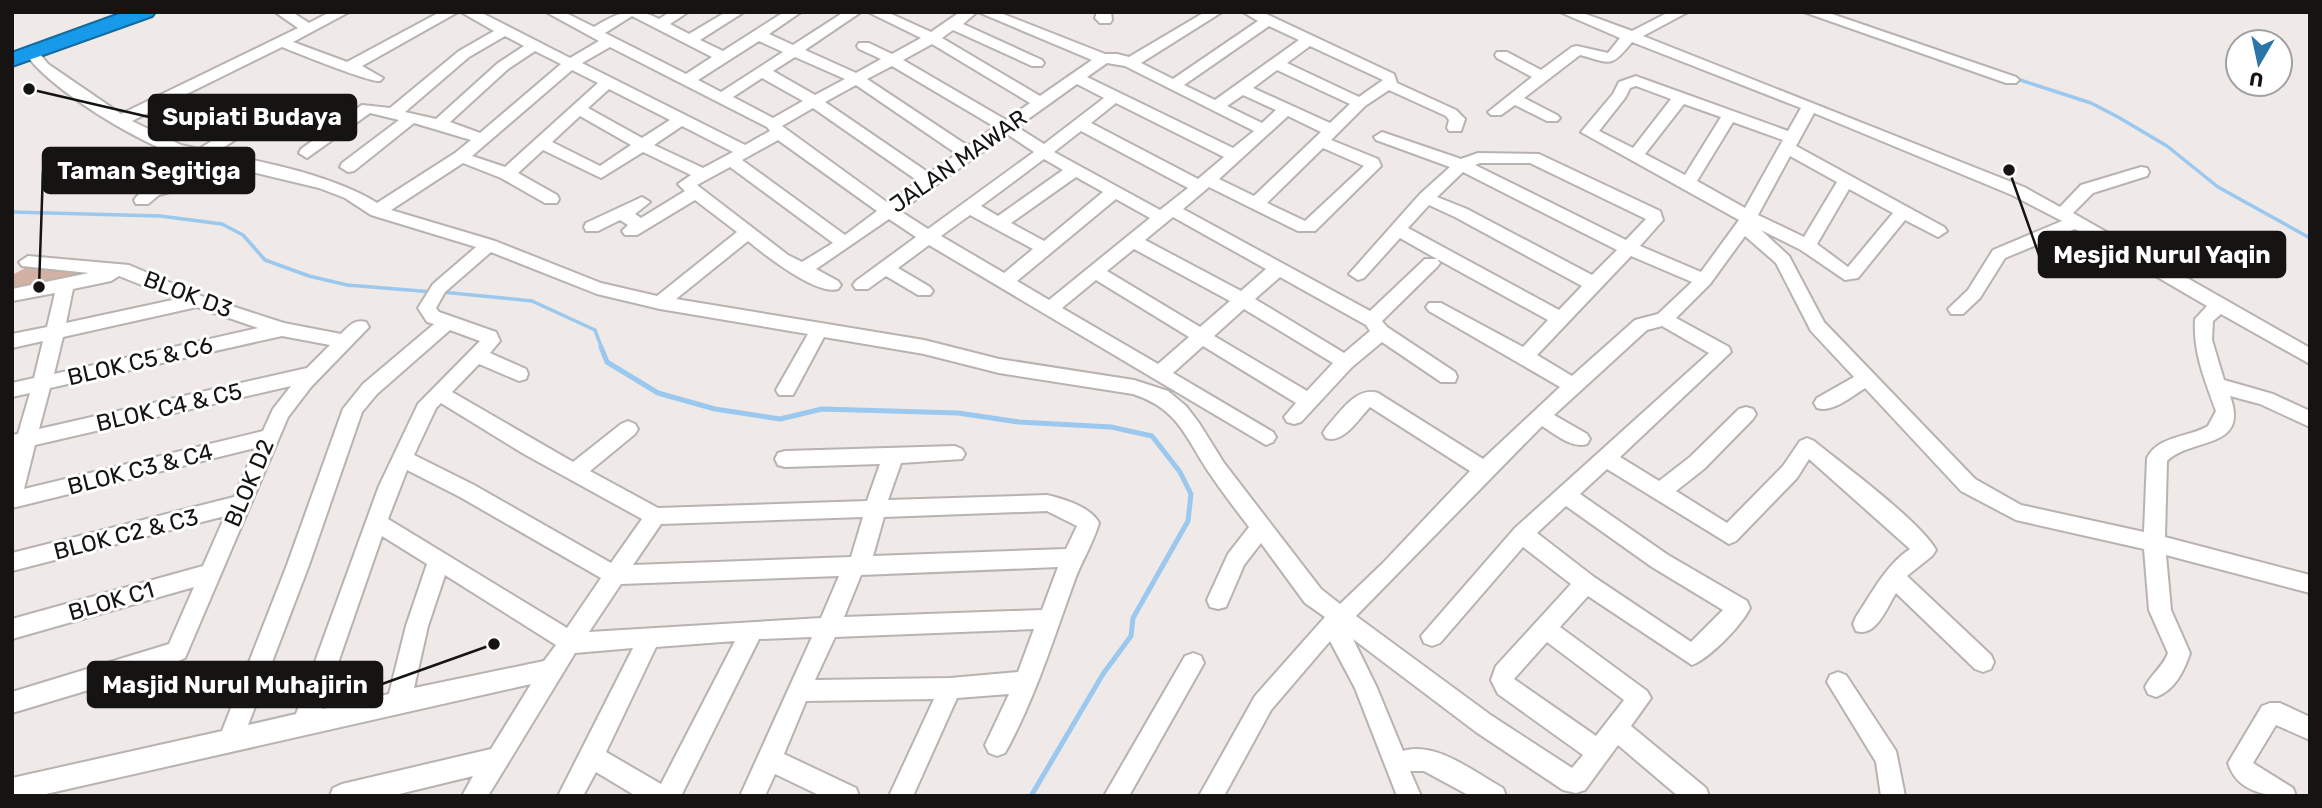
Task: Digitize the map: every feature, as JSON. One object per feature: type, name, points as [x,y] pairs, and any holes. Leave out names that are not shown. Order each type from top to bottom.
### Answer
[{"type":"highway","points":[[18,57],[145,12]]},
{"type":"street","points":[[282,12],[310,30]]},
{"type":"street","points":[[120,121],[342,12]]},
{"type":"street","points":[[351,66],[451,12]]},
{"type":"street","points":[[468,12],[680,120],[739,156],[845,243]]},
{"type":"street","points":[[596,32],[628,12]]},
{"type":"street","points":[[635,12],[723,57]]},
{"type":"street","points":[[660,24],[681,12]]},
{"type":"street","points":[[689,40],[737,12]]},
{"type":"street","points":[[687,80],[794,12]]},
{"type":"street","points":[[723,97],[854,12]]},
{"type":"street","points":[[875,12],[932,38],[1040,102]]},
{"type":"street","points":[[832,285],[801,271],[694,193],[686,184],[739,156],[813,101],[932,38],[970,12]]},
{"type":"street","points":[[985,12],[1117,60],[1263,130]]},
{"type":"street","name":"JALAN MAWAR","points":[[801,271],[845,243],[967,153],[1077,78],[1215,12]]},
{"type":"street","points":[[1250,12],[1389,77],[1391,81],[1360,103],[1255,204]]},
{"type":"street","points":[[1567,12],[1971,171],[2069,218],[2310,357]]},
{"type":"street","points":[[1496,112],[1577,50],[1611,58],[1631,36],[1681,12]]},
{"type":"street","points":[[1811,12],[2011,80]]},
{"type":"street","points":[[560,14],[723,97],[776,128],[887,211],[1266,436]]},
{"type":"street","points":[[1174,85],[1268,21]]},
{"type":"street","points":[[952,24],[1037,63]]},
{"type":"street","points":[[393,114],[464,54],[505,30]]},
{"type":"street","points":[[758,35],[855,78],[967,153]]},
{"type":"street","points":[[1216,107],[1309,40]]},
{"type":"street","points":[[377,211],[461,157],[570,64],[610,41]]},
{"type":"street","points":[[281,42],[344,66],[351,66],[375,78]]},
{"type":"street","points":[[439,124],[503,66],[535,45]]},
{"type":"street","points":[[864,46],[890,58],[1040,147],[1043,152],[1114,192],[1166,213],[1279,268],[1376,326],[1448,377]]},
{"type":"street","points":[[1502,55],[1540,76]]},
{"type":"street","points":[[18,57],[43,67],[120,121],[176,149],[324,184],[351,194],[377,211],[489,245],[597,288],[660,303],[924,347],[1011,368],[1134,387],[1161,396],[1172,404],[1189,424],[1217,469],[1312,596],[1337,620],[1564,779],[1576,782],[1639,698],[1545,628]]},
{"type":"street","points":[[1275,63],[1360,103]]},
{"type":"street","points":[[762,72],[813,101],[929,181]]},
{"type":"street","points":[[1077,78],[1237,156]]},
{"type":"street","points":[[1902,213],[1852,274],[1844,274],[1807,246],[1746,221],[1688,183],[1591,135],[1591,128],[1620,95],[1624,85],[1633,81],[1730,115],[1791,144],[1845,181],[1938,231]]},
{"type":"street","points":[[507,174],[608,82]]},
{"type":"street","points":[[1388,84],[1451,113],[1458,119],[1455,128]]},
{"type":"street","points":[[1079,123],[1204,184],[1309,227],[1374,166],[1287,109],[1241,88]]},
{"type":"street","points":[[1635,156],[1682,96]]},
{"type":"street","points":[[862,285],[1115,97]]},
{"type":"street","points":[[1512,98],[1552,118]]},
{"type":"street","points":[[1211,796],[1263,703],[1317,639],[1390,570],[1484,470],[1540,416],[1642,326],[1664,319],[1704,281],[1746,221],[1810,106]]},
{"type":"street","points":[[287,108],[340,128]]},
{"type":"street","points":[[307,153],[366,108],[439,124],[483,139]]},
{"type":"street","points":[[577,108],[642,145],[703,174]]},
{"type":"street","points":[[1051,309],[1204,184],[1287,109]]},
{"type":"street","points":[[1688,183],[1730,115]]},
{"type":"street","points":[[348,167],[410,119]]},
{"type":"street","points":[[541,143],[601,173],[680,120]]},
{"type":"street","points":[[142,201],[153,191],[169,188],[232,135]]},
{"type":"street","points":[[1382,137],[1461,165],[1630,249],[1704,281]]},
{"type":"street","points":[[1358,274],[1426,198],[1461,165],[1478,158],[1503,155],[1533,158],[1654,215],[1655,220],[1630,249],[1525,356]]},
{"type":"street","points":[[461,157],[507,174],[551,199]]},
{"type":"street","points":[[999,223],[1076,169]]},
{"type":"street","points":[[1957,309],[1974,294],[1999,254],[2069,218],[2087,189],[2141,172]]},
{"type":"street","points":[[1807,246],[1845,181]]},
{"type":"street","points":[[1006,281],[1114,192]]},
{"type":"street","points":[[624,214],[635,228],[694,193]]},
{"type":"street","points":[[1426,198],[1461,213],[1595,285]]},
{"type":"street","points":[[592,227],[617,214],[624,214],[642,202]]},
{"type":"street","points":[[969,207],[1046,249]]},
{"type":"street","points":[[1746,221],[1783,260],[1817,326],[1980,494],[2016,512],[2154,543],[2310,584]]},
{"type":"street","points":[[1398,230],[1561,319]]},
{"type":"street","points":[[660,303],[747,233]]},
{"type":"street","points":[[1134,240],[1243,300],[1345,362]]},
{"type":"street","points":[[305,723],[376,522],[420,417],[439,393],[479,356],[491,338],[430,315],[428,304],[439,288],[489,245]]},
{"type":"street","name":"BLOK D3","points":[[27,262],[129,271],[198,301],[282,328],[353,334]]},
{"type":"street","points":[[1294,417],[1431,263]]},
{"type":"street","points":[[885,268],[924,291]]},
{"type":"street","points":[[1161,372],[1279,268]]},
{"type":"street","points":[[12,295],[129,271]]},
{"type":"street","points":[[1095,272],[1308,401]]},
{"type":"street","points":[[12,498],[19,442],[56,331],[65,285]]},
{"type":"street","points":[[12,341],[198,301]]},
{"type":"street","points":[[2156,687],[2174,668],[2179,653],[2160,610],[2154,543],[2157,458],[2162,451],[2176,444],[2214,434],[2224,423],[2226,411],[2206,355],[2202,329],[2204,319],[2219,306]]},
{"type":"street","points":[[1435,307],[1525,356],[1573,386]]},
{"type":"street","points":[[1432,636],[1522,534],[1722,352],[1664,319]]},
{"type":"street","points":[[230,741],[298,565],[355,405],[448,322]]},
{"type":"street","name":"BLOK C5 & C6","points":[[12,390],[282,328]]},
{"type":"street","points":[[786,390],[819,330]]},
{"type":"street","name":"BLOK D2","points":[[12,703],[165,657],[177,651],[268,437],[294,392],[353,334]]},
{"type":"street","points":[[479,356],[519,374]]},
{"type":"street","name":"BLOK C4 & C5","points":[[19,442],[312,374]]},
{"type":"street","points":[[1824,403],[1866,379]]},
{"type":"street","points":[[2215,384],[2260,396],[2310,420]]},
{"type":"street","points":[[439,393],[574,473],[655,516],[1047,503],[1060,506],[1089,523],[1048,619],[1012,719],[997,745]]},
{"type":"street","points":[[1333,433],[1366,398],[1371,398],[1484,470]]},
{"type":"street","points":[[1189,424],[1214,405]]},
{"type":"street","points":[[1660,492],[1697,463],[1746,414]]},
{"type":"street","points":[[1540,416],[1580,439]]},
{"type":"street","points":[[574,473],[628,429]]},
{"type":"street","name":"BLOK C3 & C4","points":[[12,498],[268,437]]},
{"type":"street","points":[[1606,458],[1729,535],[1790,472],[1807,446],[1922,545],[1924,553],[1905,564],[1894,577],[1864,624]]},
{"type":"street","points":[[785,460],[955,454]]},
{"type":"street","points":[[752,796],[771,760],[856,566],[893,457]]},
{"type":"street","points":[[402,458],[467,491],[614,575],[1072,558]]},
{"type":"street","points":[[1522,534],[1586,583],[1692,655],[1739,608],[1648,554],[1564,494]]},
{"type":"street","name":"BLOK C2 & C3","points":[[12,562],[240,504]]},
{"type":"street","points":[[474,796],[529,711],[551,670],[572,643],[655,516]]},
{"type":"street","points":[[376,522],[438,563],[572,643],[752,630],[1048,619]]},
{"type":"street","points":[[1218,600],[1236,560],[1261,527]]},
{"type":"street","points":[[400,702],[417,626],[438,563]]},
{"type":"street","name":"BLOK C1","points":[[12,629],[210,573]]},
{"type":"street","points":[[1894,577],[1983,662]]},
{"type":"street","points":[[1586,583],[1504,673],[1502,680],[1506,687],[1593,748],[1596,755]]},
{"type":"street","points":[[1337,620],[1368,689],[1409,796]]},
{"type":"street","points":[[668,796],[752,630]]},
{"type":"street","points":[[570,796],[649,638]]},
{"type":"street","points":[[1116,796],[1194,663]]},
{"type":"street","points":[[12,790],[551,670]]},
{"type":"street","points":[[799,691],[950,688],[1026,681]]},
{"type":"street","points":[[1839,682],[1888,759],[1893,796]]},
{"type":"street","points":[[901,796],[950,688]]},
{"type":"street","points":[[2284,796],[2242,769],[2240,763],[2270,714],[2280,715],[2310,729]]},
{"type":"street","points":[[1616,729],[1697,796]]},
{"type":"street","points":[[592,756],[659,796]]},
{"type":"street","points":[[1396,764],[1416,758],[1428,760],[1494,796]]},
{"type":"street","points":[[342,796],[497,759]]},
{"type":"street","points":[[771,760],[847,796]]},
{"type":"shaded area","points":[[29,266],[119,275],[12,299],[12,275]]},
{"type":"waterway","points":[[2014,78],[2091,103],[2118,117],[2167,146],[2218,187],[2310,238]]},
{"type":"waterway","points":[[12,212],[160,216],[222,224],[243,235],[265,260],[309,276],[347,285],[433,292]]},
{"type":"waterway","points":[[442,292],[532,301],[595,330],[602,349]]},
{"type":"waterway","points":[[601,347],[607,362],[658,393],[715,409],[780,419],[822,409],[958,413],[1019,422],[1111,427],[1152,436],[1180,472],[1191,494],[1188,521],[1133,618],[1131,636],[1103,674],[1031,796]]},
{"type":"place","name":"Supiati Budaya","points":[[29,89]]},
{"type":"place","name":"Mesjid Nurul Yaqin","points":[[2009,170]]},
{"type":"place","name":"Taman Segitiga","points":[[39,287]]},
{"type":"place","name":"Masjid Nurul Muhajirin","points":[[494,644]]}]
